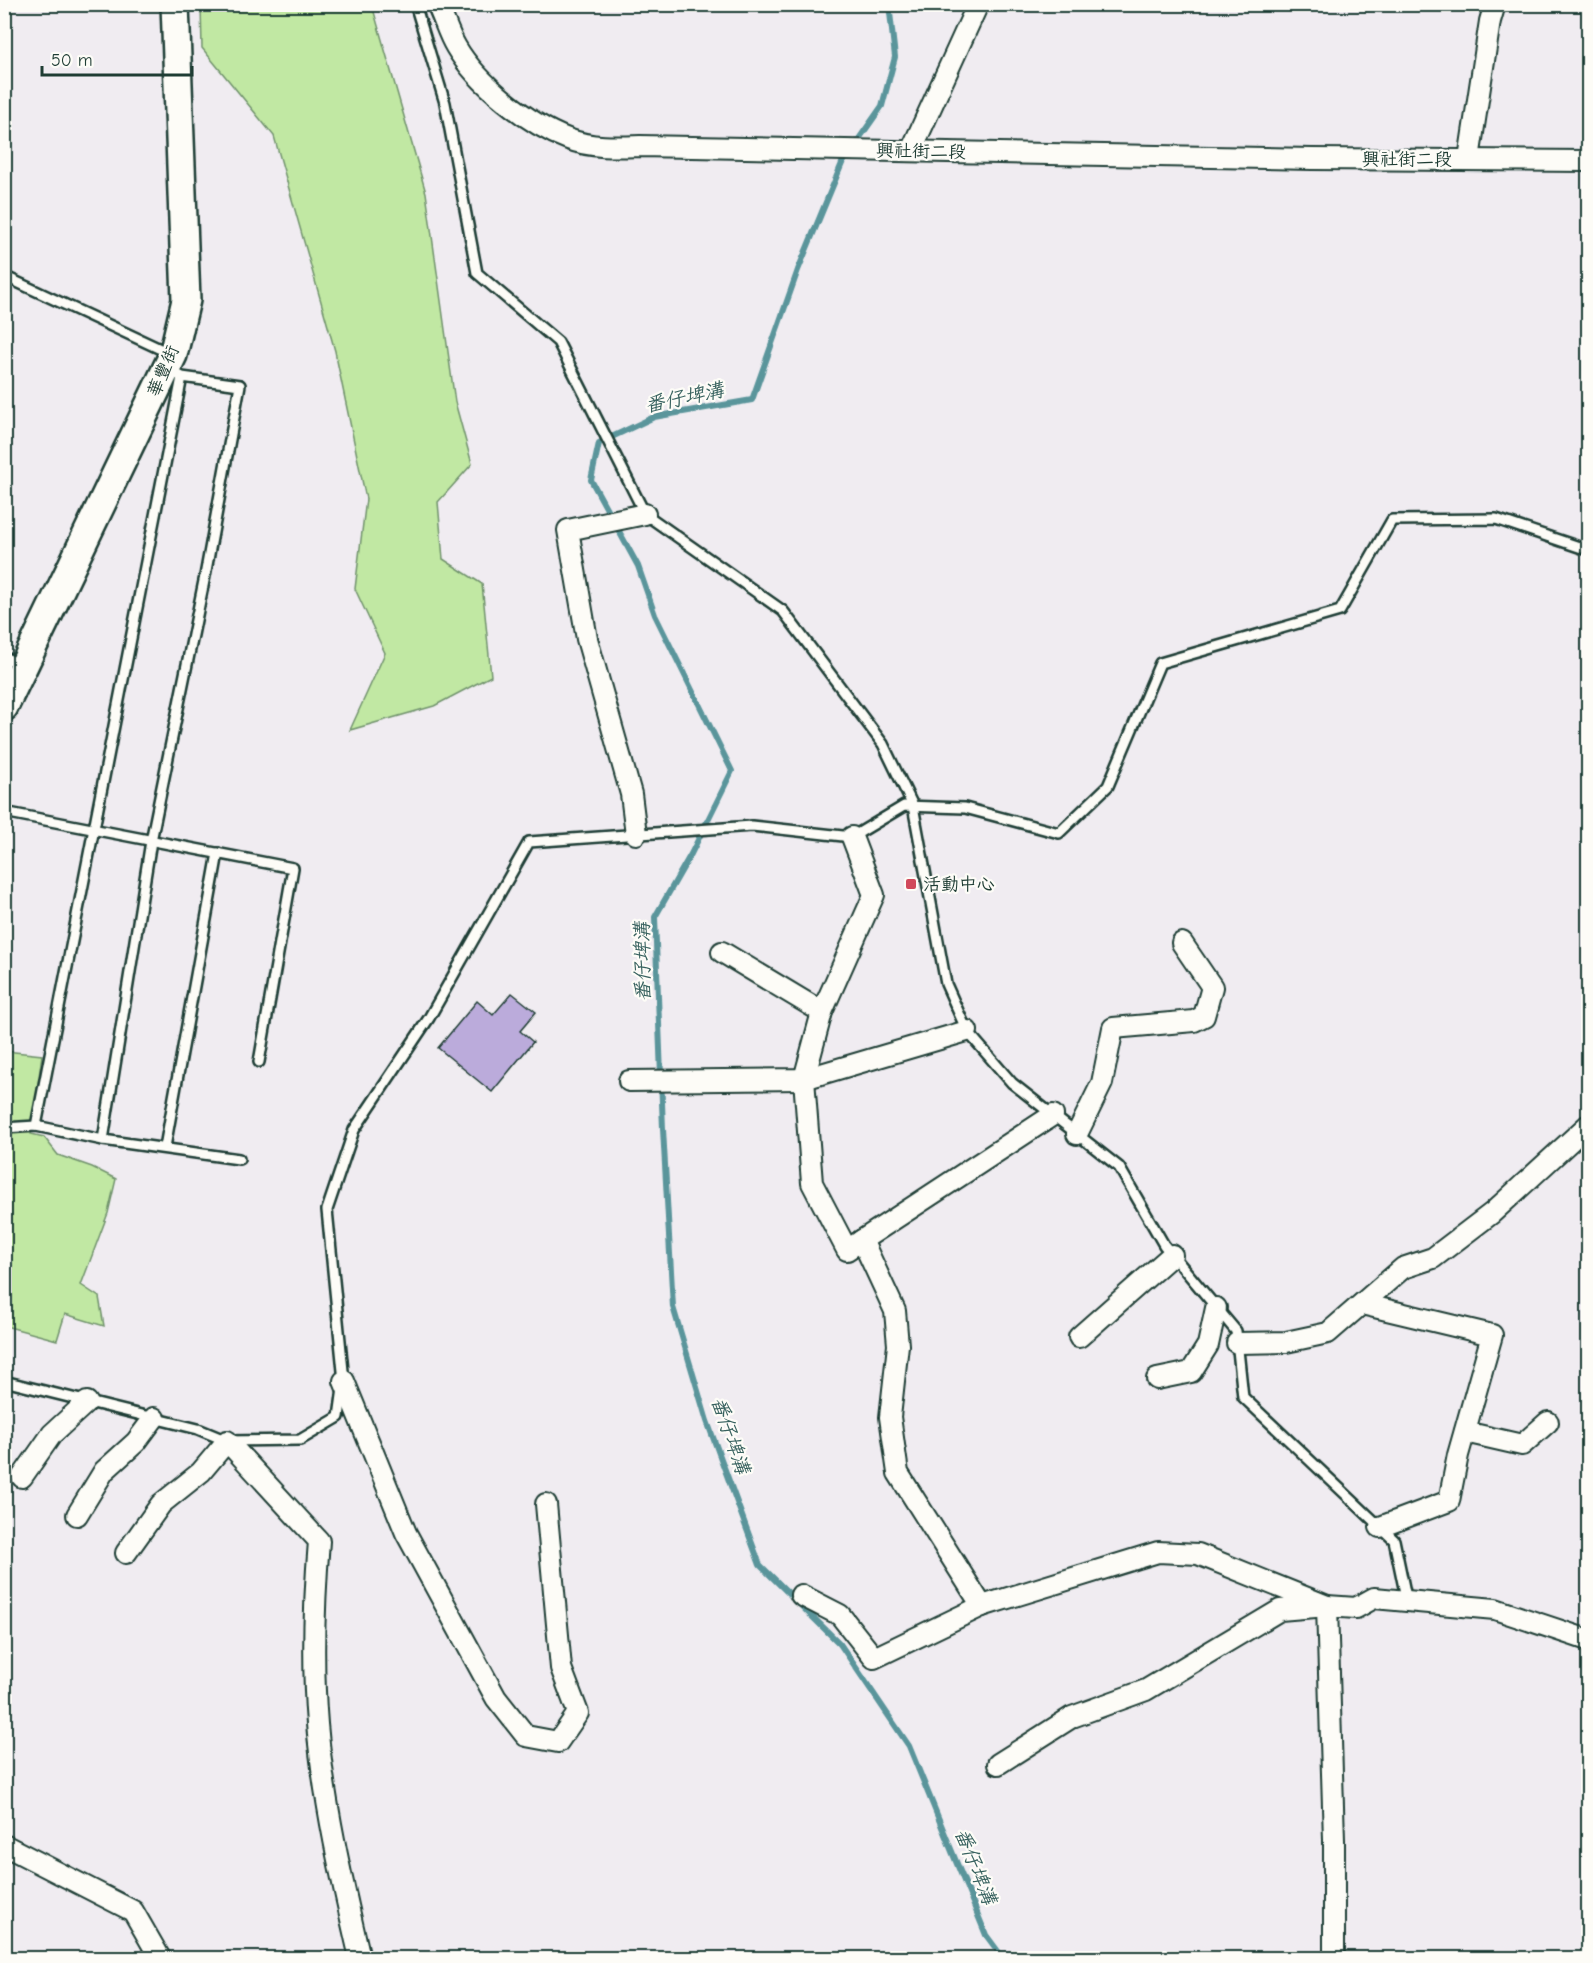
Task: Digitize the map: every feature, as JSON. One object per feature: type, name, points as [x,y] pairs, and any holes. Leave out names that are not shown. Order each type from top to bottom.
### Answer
[{"type":"street","name":"華豐街","points":[[4,707],[14,662],[174,367],[186,300],[176,4]]},
{"type":"street","name":"興社街二段","points":[[438,4],[456,46],[483,82],[536,123],[569,140],[605,147],[1312,159],[1588,161]]},
{"type":"street","points":[[911,151],[978,4]]},
{"type":"street","name":"興社街二段","points":[[1469,159],[1490,21],[1495,4]]},
{"type":"street","points":[[636,834],[631,794],[587,639],[568,530],[645,514]]},
{"type":"street","points":[[852,837],[874,895],[822,1012],[804,1079],[812,1183],[847,1250],[1053,1115]]},
{"type":"street","points":[[1077,1134],[1102,1083],[1113,1028],[1194,1021],[1204,1016],[1212,987],[1182,943]]},
{"type":"street","points":[[722,952],[822,1012]]},
{"type":"street","points":[[629,1081],[804,1079],[967,1031]]},
{"type":"street","points":[[1237,1343],[1286,1342],[1328,1333],[1403,1268],[1433,1258],[1492,1213],[1588,1125]]},
{"type":"street","points":[[862,1240],[895,1311],[898,1345],[890,1417],[898,1473],[982,1606]]},
{"type":"street","points":[[1079,1337],[1173,1255]]},
{"type":"street","points":[[1362,1304],[1492,1335],[1465,1432],[1449,1501],[1380,1527]]},
{"type":"street","points":[[1157,1379],[1191,1372],[1208,1345],[1216,1308]]},
{"type":"street","points":[[344,1381],[406,1533],[496,1698],[526,1736],[558,1742],[578,1713],[561,1668],[546,1504]]},
{"type":"street","points":[[22,1477],[52,1434],[87,1402]]},
{"type":"street","points":[[77,1515],[104,1471],[136,1442],[154,1418]]},
{"type":"street","points":[[1465,1432],[1522,1445],[1548,1422]]},
{"type":"street","points":[[126,1553],[161,1504],[201,1472],[227,1441],[319,1541],[313,1615],[317,1724],[335,1848],[360,1959]]},
{"type":"street","points":[[801,1595],[840,1615],[873,1658],[982,1606],[1158,1552],[1198,1554],[1327,1606]]},
{"type":"street","points":[[998,1764],[1072,1717],[1146,1690],[1280,1610],[1327,1606],[1356,1608],[1374,1599],[1495,1609],[1588,1641]]},
{"type":"street","points":[[1327,1606],[1334,1840],[1334,1959]]},
{"type":"street","points":[[4,1845],[133,1911],[160,1959]]},
{"type":"lane","points":[[416,4],[445,104],[477,273],[558,342],[645,514],[783,610],[883,744],[914,806],[946,984],[967,1031],[1012,1083],[1119,1167],[1164,1245],[1236,1331],[1243,1397],[1394,1540],[1407,1602]]},
{"type":"lane","points":[[4,276],[174,367],[240,385],[205,576],[151,841],[103,1140]]},
{"type":"lane","points":[[36,1126],[93,830],[174,367]]},
{"type":"lane","points":[[4,1381],[198,1429],[227,1441],[300,1440],[339,1418],[344,1381],[327,1210],[354,1130],[429,1018],[528,842],[752,826],[852,837],[904,806],[965,807],[1059,833],[1108,786],[1160,663],[1340,611],[1392,520],[1496,519],[1588,550]]},
{"type":"lane","points":[[4,812],[293,868],[259,1062]]},
{"type":"lane","points":[[165,1147],[218,853]]},
{"type":"lane","points":[[4,1128],[36,1126],[103,1140],[239,1159]]},
{"type":"green space","points":[[201,5],[372,5],[426,193],[455,402],[472,464],[438,502],[443,559],[482,584],[491,676],[434,706],[350,730],[385,653],[355,589],[366,499],[335,351],[274,136],[202,48]]},
{"type":"green space","points":[[5,1051],[42,1055],[31,1134],[44,1137],[58,1155],[92,1167],[116,1179],[108,1213],[81,1285],[99,1297],[104,1326],[65,1314],[57,1340],[5,1326],[4,1159],[11,1114],[5,1112]]},
{"type":"building","points":[[512,993],[536,1012],[520,1031],[533,1042],[492,1092],[438,1048],[477,1001],[493,1015]]},
{"type":"waterway","name":"番仔埤溝","points":[[854,146],[882,106],[895,57],[889,4]]},
{"type":"waterway","name":"番仔埤溝","points":[[848,155],[843,161],[798,270],[752,400],[654,417],[599,443],[591,480],[638,566],[655,615],[732,771],[691,854],[655,917],[673,1307],[707,1421],[760,1565],[840,1644],[909,1746],[986,1935],[1003,1958]]},
{"type":"place","name":"活動中心","points":[[911,884]]}]
